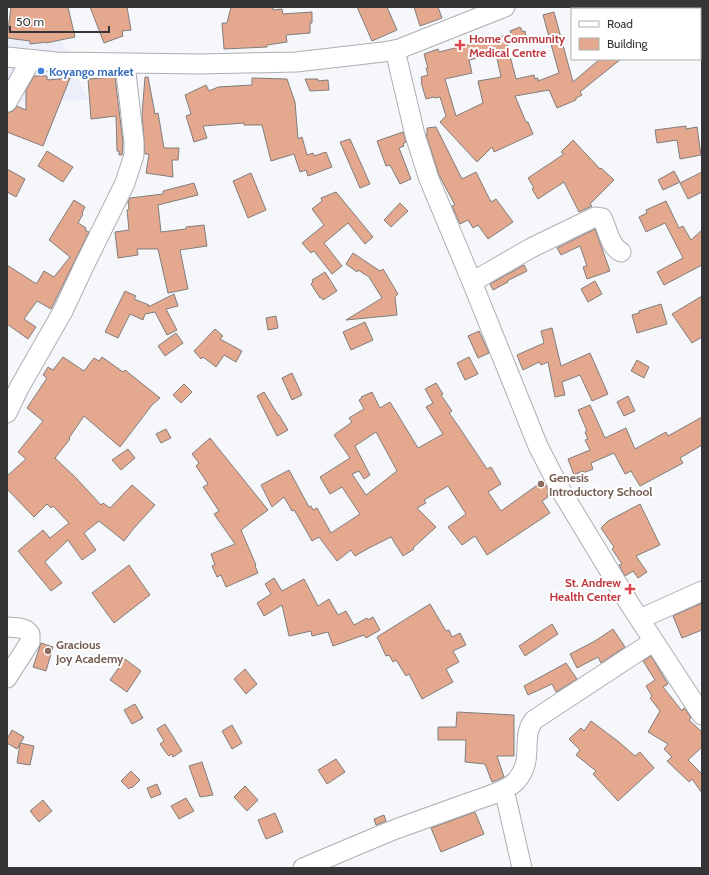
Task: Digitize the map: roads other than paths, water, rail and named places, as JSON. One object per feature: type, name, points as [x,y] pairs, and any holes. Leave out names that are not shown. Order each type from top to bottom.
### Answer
[{"type":"street","points":[[7,57],[56,62],[125,64],[296,62],[395,50],[505,7]]},
{"type":"street","points":[[395,50],[415,135],[429,179],[538,446],[560,490],[702,715]]},
{"type":"street","points":[[7,102],[31,60]]},
{"type":"street","points":[[7,413],[19,388],[63,311],[125,183],[134,155],[134,142],[125,64]]},
{"type":"street","points":[[472,282],[531,248],[595,217],[602,218],[616,250],[621,252]]},
{"type":"street","points":[[640,619],[702,590]]},
{"type":"street","points":[[7,627],[20,628],[26,630],[30,634],[30,642],[7,678]]},
{"type":"street","points":[[303,868],[396,829],[504,789],[517,781],[527,764],[528,732],[530,725],[534,720],[654,641]]},
{"type":"street","points":[[504,789],[522,868]]},
{"type":"place","name":"Home Community Medical Centre","points":[[460,45]]},
{"type":"place","name":"Koyango market","points":[[41,71]]},
{"type":"place","name":"Genesis Introductory School","points":[[541,484]]},
{"type":"place","name":"St. Andrew Health Center","points":[[630,589]]},
{"type":"place","name":"Gracious Joy Academy","points":[[48,651]]}]
